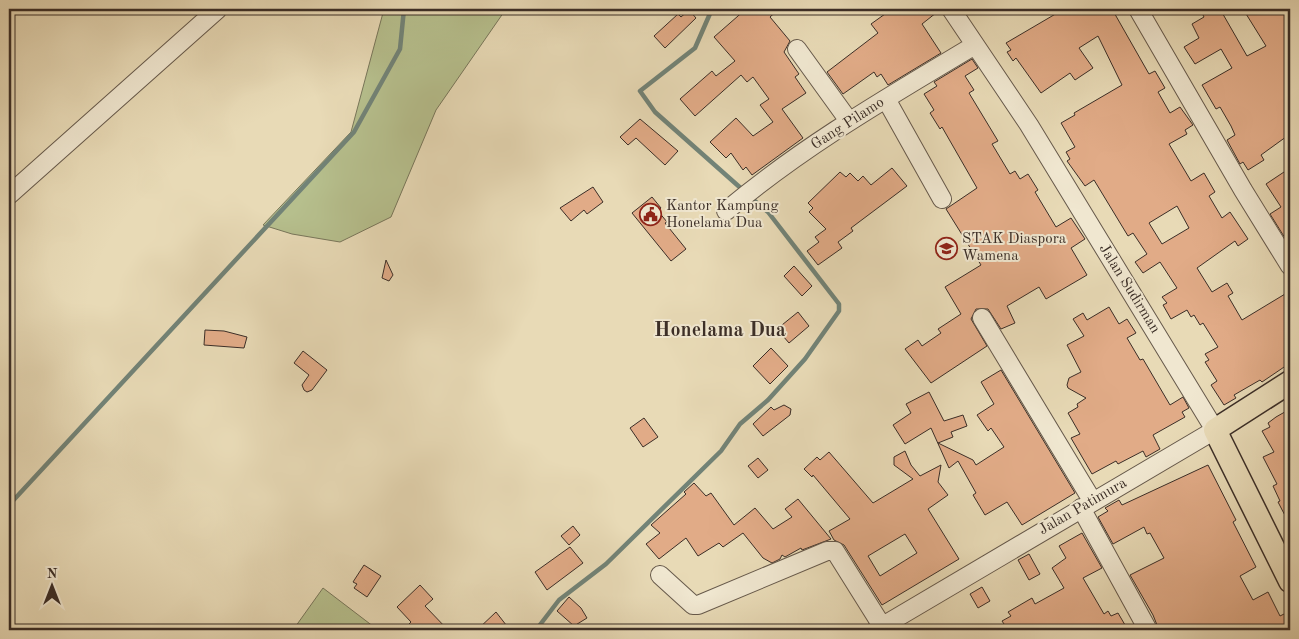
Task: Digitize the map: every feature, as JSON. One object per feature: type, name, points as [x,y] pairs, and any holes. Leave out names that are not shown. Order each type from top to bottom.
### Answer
[{"type":"main road","name":"Jalan Patimura","points":[[1215,430],[1290,382]]},
{"type":"main road","name":"Jalan Sudirman","points":[[1215,430],[1290,581]]},
{"type":"street","points":[[9,195],[218,9]]},
{"type":"street","name":"Jalan Sudirman","points":[[951,9],[1029,125],[1215,430]]},
{"type":"street","points":[[1138,9],[1243,190],[1290,266]]},
{"type":"street","name":"Gang Pilamo","points":[[726,211],[850,121],[975,45]]},
{"type":"street","points":[[797,49],[850,121]]},
{"type":"street","points":[[886,99],[942,198]]},
{"type":"street","points":[[982,318],[1087,505],[1148,630]]},
{"type":"street","name":"Jalan Patimura","points":[[879,628],[1215,430]]},
{"type":"street","points":[[660,575],[693,606],[827,551],[835,551],[879,628]]},
{"type":"green space","points":[[384,9],[506,9],[436,110],[391,217],[340,242],[292,234],[263,225],[351,132]]},
{"type":"green space","points":[[323,588],[378,630],[293,630]]},
{"type":"building","points":[[746,9],[779,9],[770,17],[790,41],[784,52],[799,74],[795,77],[806,93],[782,109],[803,138],[752,175],[746,167],[743,170],[731,153],[726,158],[710,142],[736,118],[753,136],[773,122],[760,105],[769,99],[753,77],[747,82],[741,75],[695,116],[680,99],[712,71],[716,76],[735,61],[714,37]]},
{"type":"building","points":[[892,9],[941,9],[922,24],[941,53],[888,85],[881,74],[877,77],[874,72],[843,94],[827,72],[878,33],[871,24]]},
{"type":"building","points":[[1064,9],[1112,9],[1149,74],[1155,71],[1165,88],[1158,92],[1170,113],[1180,107],[1193,125],[1185,130],[1187,134],[1169,144],[1191,181],[1204,173],[1215,192],[1209,196],[1222,218],[1230,212],[1248,239],[1238,246],[1235,241],[1197,268],[1212,292],[1227,283],[1233,293],[1228,296],[1242,320],[1290,291],[1290,363],[1262,382],[1260,380],[1234,395],[1236,398],[1224,405],[1211,385],[1217,381],[1205,362],[1209,360],[1205,354],[1218,347],[1203,323],[1200,325],[1194,315],[1191,317],[1187,310],[1171,319],[1163,305],[1167,303],[1162,297],[1177,288],[1160,262],[1143,273],[1135,262],[1147,254],[1133,233],[1128,236],[1094,180],[1085,186],[1067,161],[1070,159],[1066,152],[1075,147],[1061,123],[1075,115],[1074,113],[1122,85],[1098,36],[1079,48],[1093,68],[1075,80],[1070,73],[1041,93],[1016,58],[1013,61],[1007,52],[1011,50],[1006,43]],"holes":[[[1177,206],[1189,228],[1162,244],[1149,223]]]},
{"type":"building","points":[[1200,9],[1220,9],[1247,56],[1266,46],[1243,9],[1290,9],[1290,134],[1261,155],[1264,160],[1248,170],[1243,162],[1240,164],[1227,140],[1235,135],[1231,126],[1220,107],[1216,109],[1202,85],[1232,68],[1221,49],[1195,64],[1184,47],[1199,38],[1192,24],[1204,17]]},
{"type":"building","points":[[689,10],[696,18],[665,48],[654,36],[678,14],[681,17]]},
{"type":"building","points":[[972,59],[978,68],[965,76],[974,90],[969,93],[998,141],[992,144],[1010,174],[1015,171],[1020,179],[1028,174],[1038,190],[1035,192],[1056,227],[1071,218],[1085,239],[1071,248],[1087,275],[1046,299],[1039,287],[1007,306],[1015,323],[1001,329],[988,309],[976,309],[971,319],[987,346],[931,383],[905,349],[918,340],[922,346],[941,333],[938,329],[961,314],[945,287],[981,265],[946,209],[977,188],[942,127],[940,129],[930,113],[934,110],[924,94],[937,86],[934,82]]},
{"type":"building","points":[[640,119],[678,151],[665,165],[636,138],[628,145],[620,137]]},
{"type":"building","points":[[892,168],[907,186],[851,228],[853,231],[838,242],[842,248],[818,265],[807,251],[819,242],[815,237],[826,229],[809,212],[813,208],[808,203],[840,172],[846,177],[850,173],[858,181],[863,176],[871,185]]},
{"type":"building","points":[[1290,168],[1290,246],[1270,214],[1281,207],[1266,184]]},
{"type":"building","points":[[593,187],[603,202],[587,214],[584,210],[571,221],[560,208]]},
{"type":"building","points":[[652,197],[661,208],[658,211],[667,222],[665,223],[686,249],[671,261],[632,213]]},
{"type":"building","points":[[386,260],[393,275],[389,281],[382,278]]},
{"type":"building","points":[[794,266],[812,286],[802,296],[784,276]]},
{"type":"building","points":[[1109,307],[1119,324],[1127,319],[1136,333],[1127,338],[1140,360],[1143,359],[1170,405],[1183,397],[1189,408],[1182,412],[1185,417],[1153,435],[1160,449],[1146,457],[1143,451],[1118,464],[1116,461],[1092,474],[1071,438],[1080,434],[1068,413],[1078,407],[1077,404],[1086,398],[1068,388],[1069,378],[1081,372],[1067,345],[1084,336],[1073,319],[1083,313],[1087,320]]},
{"type":"building","points":[[798,312],[809,326],[789,343],[777,329]]},
{"type":"building","points":[[205,330],[224,331],[247,337],[244,348],[204,345]]},
{"type":"building","points":[[771,348],[788,366],[770,384],[753,366]]},
{"type":"building","points":[[303,351],[327,370],[312,390],[307,392],[302,385],[309,375],[294,363]]},
{"type":"building","points":[[1001,370],[1075,493],[1022,525],[1007,502],[985,515],[973,495],[976,493],[958,461],[949,468],[931,428],[905,444],[893,425],[911,413],[906,404],[929,392],[944,421],[963,415],[967,426],[951,432],[953,437],[938,443],[973,460],[976,465],[1004,447],[991,428],[988,431],[977,415],[994,404],[981,382]]},
{"type":"building","points":[[784,405],[791,409],[790,415],[763,436],[753,424],[771,407],[774,410]]},
{"type":"building","points":[[1290,409],[1290,525],[1278,502],[1280,501],[1273,486],[1277,484],[1263,457],[1274,452],[1262,431],[1270,427],[1268,423]]},
{"type":"building","points":[[644,418],[658,437],[643,447],[630,428]]},
{"type":"building","points":[[905,451],[911,465],[920,476],[941,465],[938,482],[948,495],[928,509],[959,559],[882,605],[844,545],[834,540],[829,531],[850,519],[813,475],[812,477],[804,469],[817,457],[820,460],[829,452],[873,503],[913,479],[894,465],[894,457]],"holes":[[[905,534],[917,553],[880,576],[868,556]]]},
{"type":"building","points":[[758,458],[768,470],[758,478],[748,466]]},
{"type":"building","points":[[1208,465],[1236,520],[1233,522],[1256,567],[1240,576],[1253,600],[1268,592],[1280,616],[1286,613],[1290,622],[1290,630],[1159,630],[1153,615],[1130,575],[1164,558],[1150,533],[1147,534],[1144,527],[1113,544],[1098,517],[1108,511],[1105,508],[1119,500],[1122,505]]},
{"type":"building","points":[[694,483],[706,496],[711,493],[734,525],[755,508],[773,529],[792,517],[785,509],[798,499],[831,539],[802,550],[801,548],[785,557],[782,555],[780,559],[772,563],[763,558],[743,533],[723,547],[719,543],[698,556],[686,538],[659,559],[646,544],[660,533],[651,525],[686,494],[684,492]]},
{"type":"building","points":[[573,526],[580,535],[569,545],[561,536]]},
{"type":"building","points":[[1082,533],[1102,568],[1083,578],[1104,614],[1108,611],[1111,616],[1118,613],[1128,630],[1008,630],[1002,621],[1011,616],[1008,612],[1032,598],[1035,604],[1064,588],[1052,568],[1066,558],[1059,546]]},
{"type":"building","points":[[570,547],[583,563],[547,590],[535,572]]},
{"type":"building","points":[[1029,554],[1040,574],[1029,580],[1018,560]]},
{"type":"building","points":[[364,565],[381,576],[367,597],[354,588],[357,584],[353,582]]},
{"type":"building","points":[[420,585],[433,599],[425,606],[448,630],[403,630],[411,622],[397,607]]},
{"type":"building","points":[[982,587],[990,601],[978,608],[970,594]]},
{"type":"building","points":[[569,597],[581,608],[587,618],[574,626],[557,611]]},
{"type":"building","points":[[496,612],[510,630],[477,630]]},
{"type":"waterway","points":[[9,505],[354,132],[400,49],[404,9]]},
{"type":"waterway","points":[[712,9],[695,48],[640,91],[655,112],[744,191]]},
{"type":"waterway","points":[[536,630],[559,600],[606,564],[721,451],[740,424],[768,400],[805,359],[839,311],[839,304],[768,212],[750,197]]},
{"type":"place","name":"Kantor Kampung Honelama Dua","points":[[650,215]]},
{"type":"place","name":"STAK Diaspora Wamena","points":[[946,248]]},
{"type":"district","name":"Honelama Dua","points":[[720,331]]}]
